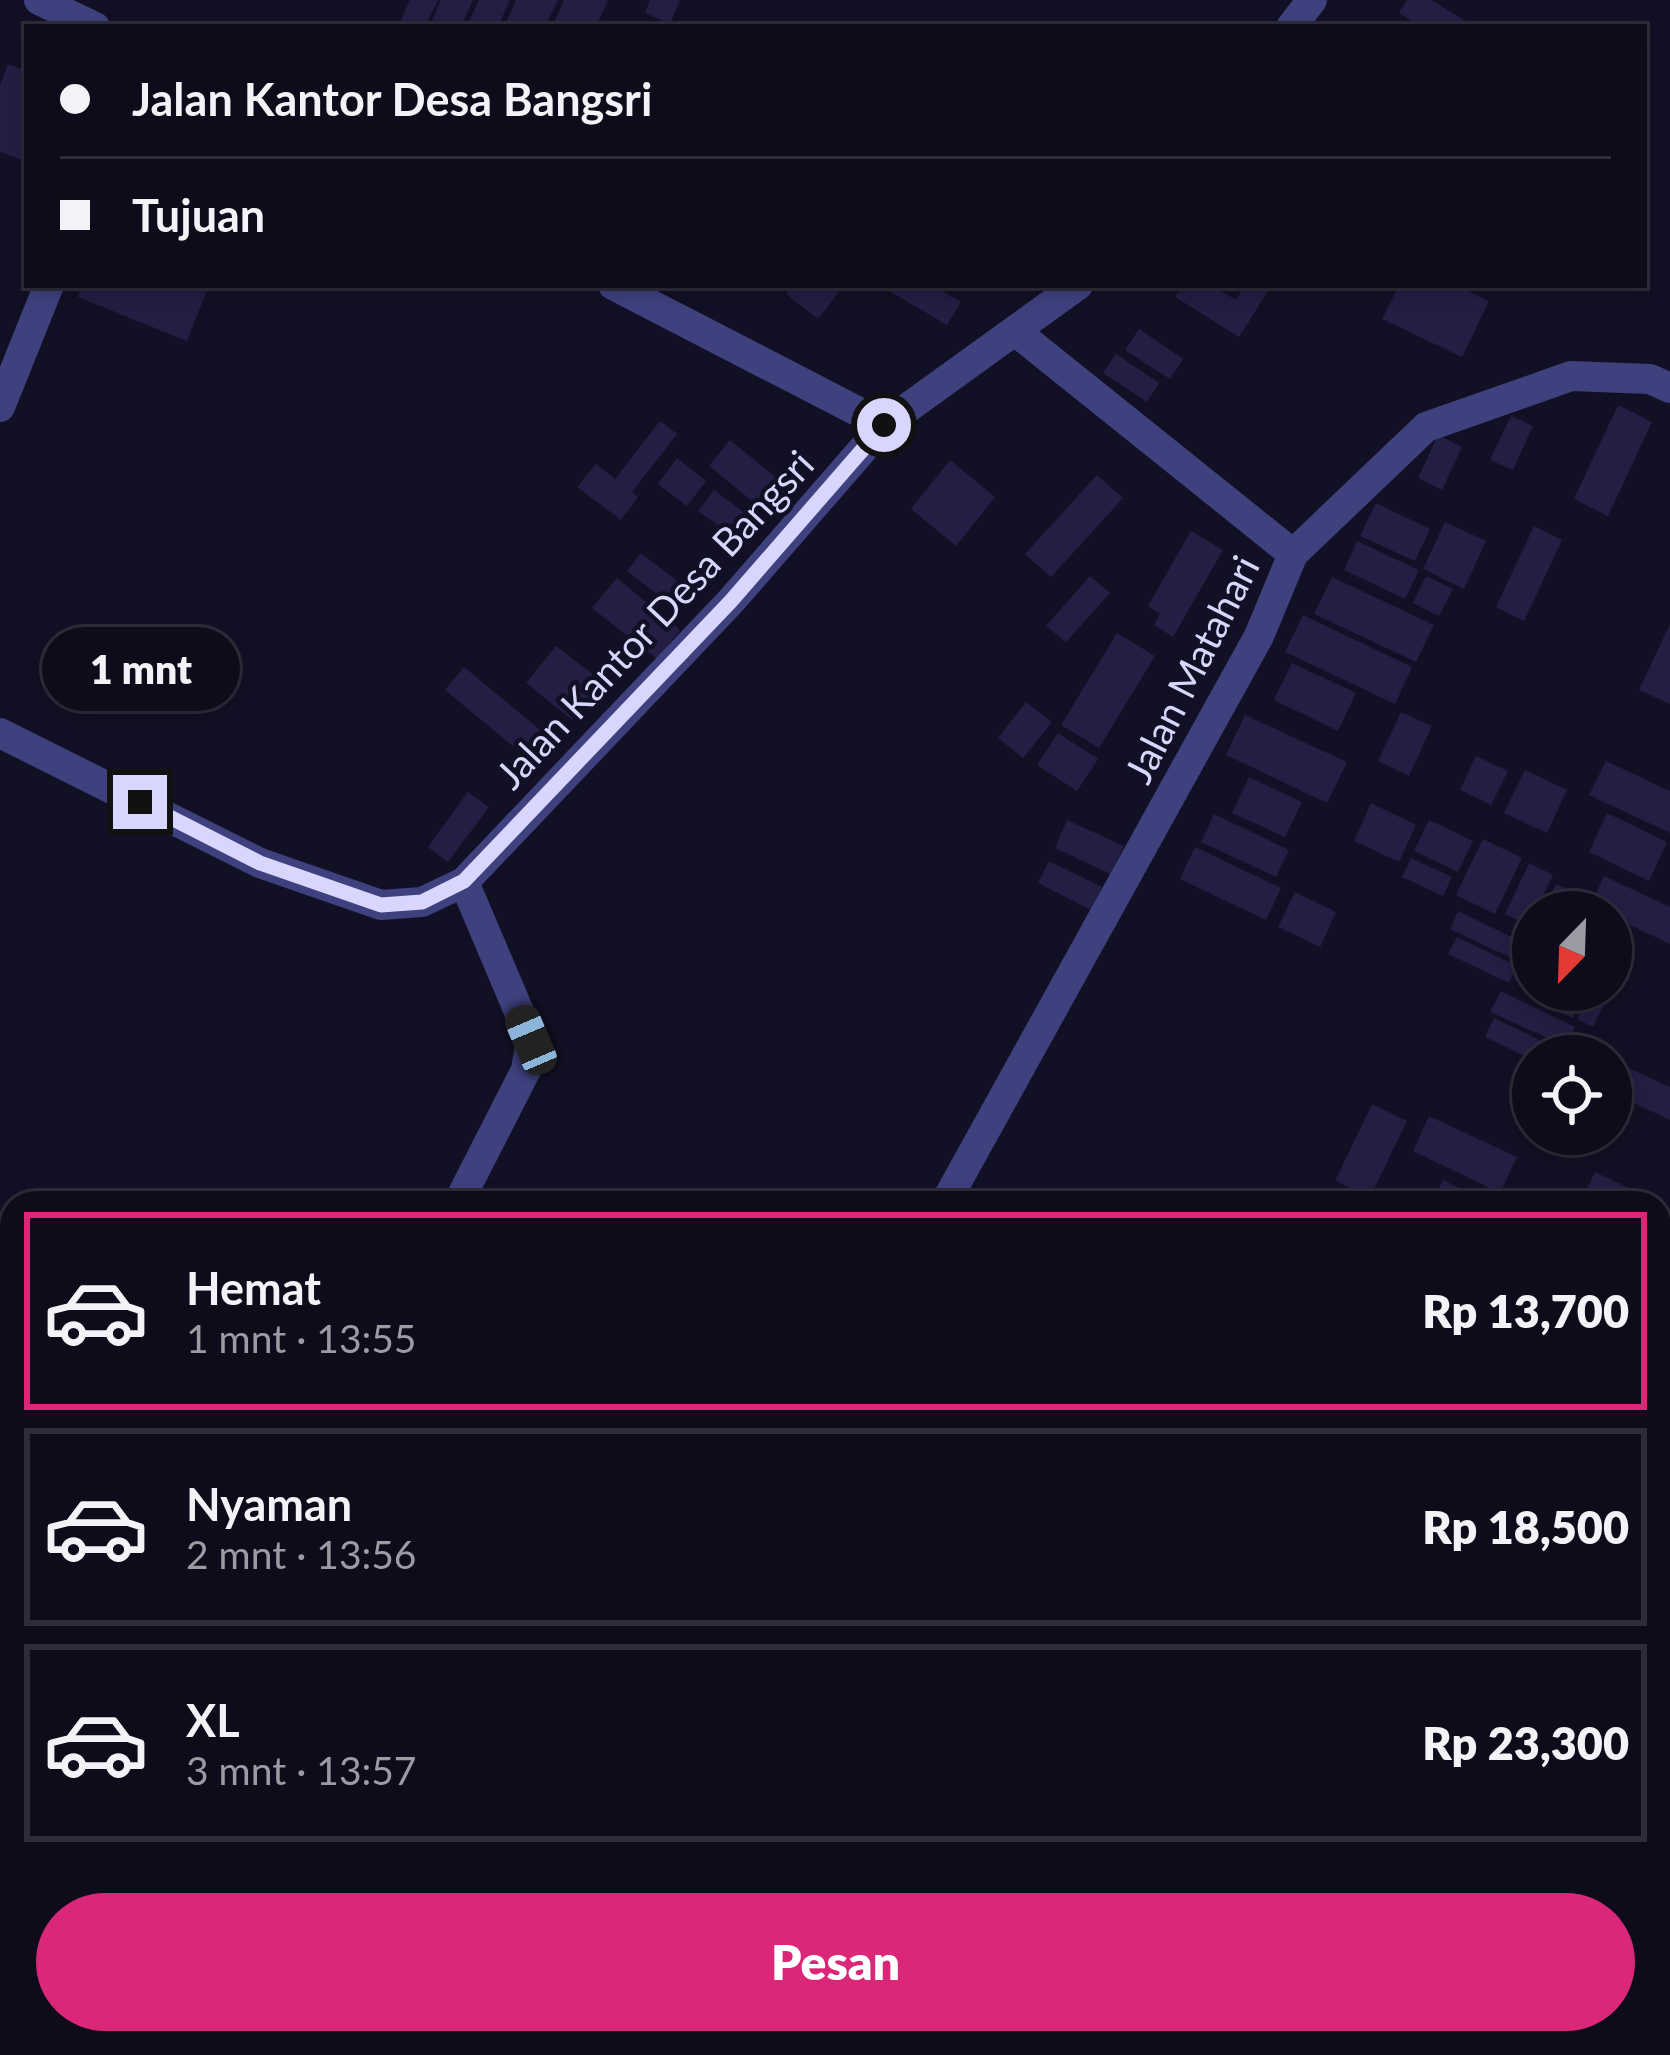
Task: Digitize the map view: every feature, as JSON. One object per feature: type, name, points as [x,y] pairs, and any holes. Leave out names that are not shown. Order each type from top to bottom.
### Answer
[{"type":"street","points":[[39,0],[89,24]]},
{"type":"street","points":[[1293,24],[1312,0]]},
{"type":"street","points":[[0,407],[48,288]]},
{"type":"street","points":[[619,288],[884,425]]},
{"type":"street","name":"Jalan Kantor Desa Bangsri","points":[[464,881],[731,601],[884,425],[1074,288]]},
{"type":"street","points":[[1015,331],[1293,554]]},
{"type":"street","name":"Jalan Matahari","points":[[952,1191],[1258,636],[1293,554],[1426,427],[1570,376],[1650,379],[1670,388]]},
{"type":"street","points":[[0,733],[260,863],[381,905],[422,902],[464,881],[531,1040],[526,1070],[464,1191]]},
{"type":"building","points":[[410,0],[438,0],[426,24],[399,24]]},
{"type":"building","points":[[441,0],[473,0],[462,24],[430,24]]},
{"type":"building","points":[[479,0],[510,0],[499,24],[467,24]]},
{"type":"building","points":[[516,0],[558,0],[546,24],[505,24]]},
{"type":"building","points":[[564,0],[608,0],[597,24],[553,24]]},
{"type":"building","points":[[650,0],[680,0],[670,24],[645,13]]},
{"type":"building","points":[[1407,0],[1431,0],[1466,21],[1416,24],[1399,13]]},
{"type":"building","points":[[8,64],[24,70],[24,161],[0,152],[0,85]]},
{"type":"building","points":[[81,288],[208,288],[187,341],[78,297]]},
{"type":"building","points":[[790,288],[842,288],[818,319],[786,294]]},
{"type":"building","points":[[884,288],[937,288],[961,302],[947,325]]},
{"type":"building","points":[[1181,288],[1216,288],[1236,300],[1243,288],[1268,291],[1239,337],[1175,297]]},
{"type":"building","points":[[1398,288],[1462,288],[1489,301],[1462,357],[1382,319]]},
{"type":"building","points":[[1139,329],[1183,359],[1170,379],[1125,350]]},
{"type":"building","points":[[1116,354],[1159,383],[1147,402],[1103,373]]},
{"type":"building","points":[[1618,405],[1652,422],[1608,516],[1574,499]]},
{"type":"building","points":[[1511,416],[1533,426],[1513,470],[1490,460]]},
{"type":"building","points":[[660,421],[677,434],[632,492],[638,497],[621,520],[577,487],[596,464],[615,479]]},
{"type":"building","points":[[1438,435],[1462,447],[1442,490],[1418,478]]},
{"type":"building","points":[[730,440],[789,488],[768,514],[709,466]]},
{"type":"building","points":[[677,458],[706,481],[687,506],[658,484]]},
{"type":"building","points":[[950,460],[995,497],[956,546],[911,509]]},
{"type":"building","points":[[1097,475],[1123,498],[1051,577],[1025,554]]},
{"type":"building","points":[[714,490],[762,526],[747,546],[698,511]]},
{"type":"building","points":[[1376,503],[1430,529],[1415,561],[1360,536]]},
{"type":"building","points":[[1445,522],[1486,541],[1464,589],[1423,569]]},
{"type":"building","points":[[1534,526],[1562,540],[1524,621],[1496,607]]},
{"type":"building","points":[[1191,531],[1223,550],[1173,637],[1154,625],[1160,614],[1148,606]]},
{"type":"building","points":[[1357,541],[1419,570],[1405,599],[1344,570]]},
{"type":"building","points":[[641,553],[685,587],[671,605],[627,571]]},
{"type":"building","points":[[1090,576],[1110,593],[1066,642],[1046,626]]},
{"type":"building","points":[[1426,576],[1453,589],[1439,616],[1413,603]]},
{"type":"building","points":[[1332,577],[1434,625],[1416,662],[1314,614]]},
{"type":"building","points":[[617,578],[680,630],[657,659],[592,608]]},
{"type":"building","points":[[1303,615],[1412,667],[1395,704],[1285,652]]},
{"type":"building","points":[[1670,624],[1670,704],[1639,690]]},
{"type":"building","points":[[1117,633],[1155,656],[1099,748],[1061,725]]},
{"type":"building","points":[[556,646],[603,682],[572,720],[526,683]]},
{"type":"building","points":[[1292,663],[1356,693],[1338,731],[1274,700]]},
{"type":"building","points":[[464,667],[556,743],[544,757],[533,748],[526,757],[445,690]]},
{"type":"building","points":[[1026,702],[1052,722],[1023,758],[998,738]]},
{"type":"building","points":[[1401,712],[1432,726],[1409,776],[1378,761]]},
{"type":"building","points":[[1245,715],[1347,762],[1327,803],[1226,755]]},
{"type":"building","points":[[1058,733],[1098,759],[1077,791],[1037,765]]},
{"type":"building","points":[[1476,756],[1508,771],[1491,805],[1460,790]]},
{"type":"building","points":[[1606,761],[1670,791],[1670,833],[1589,795]]},
{"type":"building","points":[[1525,770],[1567,790],[1547,833],[1504,813]]},
{"type":"building","points":[[1249,777],[1302,802],[1285,837],[1232,813]]},
{"type":"building","points":[[468,792],[489,807],[448,862],[428,847]]},
{"type":"building","points":[[1371,803],[1416,825],[1399,862],[1354,841]]},
{"type":"building","points":[[1607,813],[1667,842],[1649,881],[1589,852]]},
{"type":"building","points":[[1214,814],[1289,850],[1276,877],[1201,842]]},
{"type":"building","points":[[1067,820],[1124,846],[1110,874],[1055,848]]},
{"type":"building","points":[[1429,820],[1473,841],[1458,872],[1414,851]]},
{"type":"building","points":[[1483,839],[1522,858],[1495,914],[1456,895]]},
{"type":"building","points":[[1195,847],[1281,888],[1266,920],[1180,879]]},
{"type":"building","points":[[1411,858],[1452,877],[1443,896],[1402,877]]},
{"type":"building","points":[[1049,861],[1102,887],[1091,910],[1038,883]]},
{"type":"building","points":[[1529,863],[1553,875],[1545,891],[1516,891]]},
{"type":"building","points":[[1604,876],[1670,907],[1670,944],[1632,926],[1632,891],[1597,891]]},
{"type":"building","points":[[1295,892],[1336,912],[1320,947],[1278,927]]},
{"type":"building","points":[[1458,911],[1512,937],[1512,958],[1450,929]]},
{"type":"building","points":[[1457,937],[1512,964],[1512,977],[1509,983],[1448,954]]},
{"type":"building","points":[[1501,991],[1512,996],[1512,1011],[1542,1011],[1575,1027],[1571,1035],[1541,1035],[1490,1012]]},
{"type":"building","points":[[1581,1011],[1601,1011],[1593,1027],[1577,1019]]},
{"type":"building","points":[[1494,1018],[1529,1035],[1512,1035],[1512,1050],[1485,1037]]},
{"type":"building","points":[[1632,1069],[1670,1087],[1670,1120],[1632,1102]]},
{"type":"building","points":[[1372,1104],[1407,1121],[1373,1191],[1357,1191],[1335,1181]]},
{"type":"building","points":[[1429,1116],[1517,1157],[1501,1191],[1413,1151]]},
{"type":"building","points":[[1595,1172],[1635,1191],[1586,1191]]},
{"type":"building","points":[[1443,1180],[1466,1191],[1438,1191]]},
{"type":"route","points":[[140,802],[260,863],[381,905],[422,902],[464,881],[731,601],[884,425]]}]
